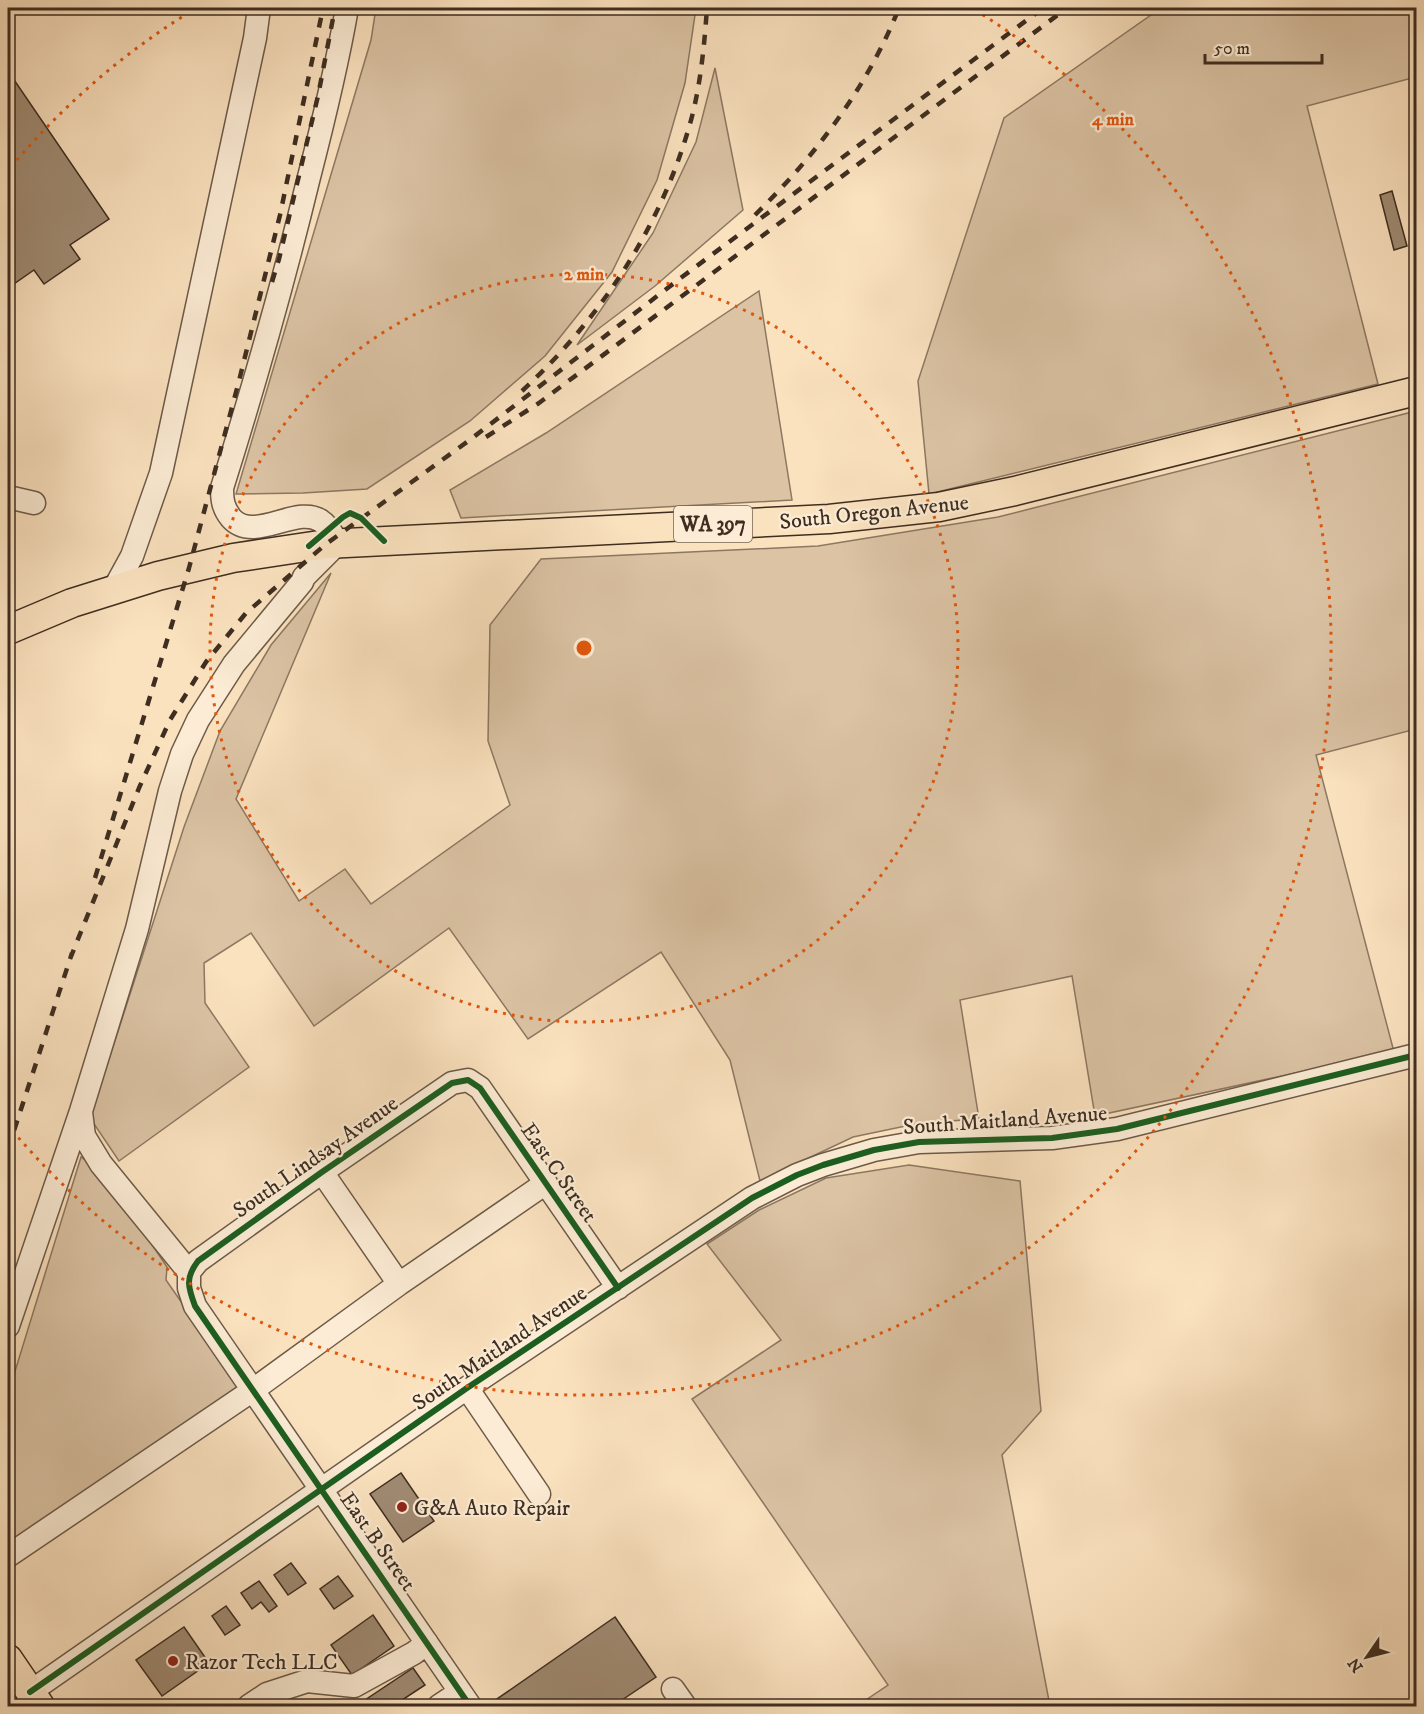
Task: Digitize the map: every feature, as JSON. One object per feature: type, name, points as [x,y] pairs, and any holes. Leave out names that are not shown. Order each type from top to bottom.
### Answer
[{"type":"main road","name":"South Oregon Avenue","points":[[8,630],[72,603],[158,576],[233,558],[338,543],[829,519],[904,512],[974,501],[1416,392]]},
{"type":"main road","points":[[8,1659],[35,1699]]},
{"type":"street","points":[[114,589],[132,556],[161,472],[185,370],[255,38],[259,8]]},
{"type":"street","points":[[8,1326],[81,1111],[137,929],[182,754],[198,720],[234,664],[304,577],[338,543],[322,521],[314,518],[248,527],[235,523],[225,512],[222,488],[258,372],[296,231],[337,64],[347,8]]},
{"type":"street","points":[[8,497],[34,503]]},
{"type":"street","name":"South Maitland Avenue","points":[[35,1699],[322,1490],[467,1388],[770,1188],[814,1168],[874,1150],[919,1142],[1052,1138],[1117,1129],[1416,1055]]},
{"type":"street","name":"East C Street","points":[[468,1080],[480,1088],[618,1288]]},
{"type":"street","name":"South Lindsay Avenue","points":[[189,1272],[198,1261],[322,1172],[452,1083],[468,1080]]},
{"type":"street","points":[[81,1111],[84,1136],[101,1164],[189,1272]]},
{"type":"street","points":[[322,1172],[399,1284]]},
{"type":"street","points":[[8,1556],[253,1390],[399,1284],[546,1183]]},
{"type":"street","name":"East B Street","points":[[189,1272],[189,1288],[195,1306],[465,1699]]},
{"type":"street","points":[[467,1388],[539,1494]]},
{"type":"street","points":[[249,1707],[267,1694],[307,1681],[354,1686],[414,1653],[427,1643]]},
{"type":"street","points":[[439,1707],[465,1699]]},
{"type":"shaded area","points":[[376,8],[696,8],[685,83],[657,180],[612,272],[545,356],[470,421],[367,489],[236,494],[371,40]]},
{"type":"shaded area","points":[[1161,8],[1411,8],[1416,27],[1416,77],[1307,106],[1378,384],[929,494],[918,381],[1004,118]]},
{"type":"shaded area","points":[[715,68],[743,210],[655,286],[577,345],[653,233],[696,142]]},
{"type":"shaded area","points":[[759,291],[792,500],[461,518],[450,490],[546,433]]},
{"type":"shaded area","points":[[1416,411],[1416,729],[1316,755],[1394,1052],[1095,1116],[1072,976],[960,1000],[979,1119],[920,1123],[853,1137],[760,1181],[730,1060],[661,952],[528,1039],[449,928],[314,1026],[251,933],[204,963],[205,1003],[249,1067],[119,1161],[90,1118],[184,827],[220,731],[271,645],[331,573],[236,799],[299,901],[345,869],[371,904],[510,805],[488,741],[490,625],[541,559],[818,546],[998,517]]},
{"type":"shaded area","points":[[81,1157],[103,1171],[167,1267],[166,1280],[242,1389],[8,1550],[8,1394]]},
{"type":"shaded area","points":[[909,1165],[1020,1181],[1041,1411],[1002,1455],[1050,1706],[857,1706],[888,1685],[692,1399],[781,1340],[707,1244],[759,1210],[826,1178]]},
{"type":"building","points":[[8,71],[109,219],[70,245],[80,259],[44,284],[34,270],[8,288]]},
{"type":"building","points":[[1392,191],[1407,246],[1394,250],[1380,195]]},
{"type":"building","name":"G&A Auto Repair","points":[[401,1473],[434,1521],[403,1542],[370,1494]]},
{"type":"building","points":[[291,1563],[306,1583],[288,1595],[274,1575]]},
{"type":"building","points":[[338,1576],[353,1596],[334,1609],[320,1589]]},
{"type":"building","points":[[259,1581],[277,1606],[269,1612],[261,1602],[252,1609],[241,1593]]},
{"type":"building","points":[[226,1606],[240,1625],[225,1635],[212,1616]]},
{"type":"building","points":[[373,1615],[394,1646],[352,1675],[331,1645]]},
{"type":"building","points":[[615,1617],[656,1677],[613,1706],[503,1706],[497,1699]]},
{"type":"building","name":"Razor Tech LLC","points":[[184,1627],[209,1663],[162,1696],[136,1660]]},
{"type":"building","points":[[413,1668],[425,1685],[393,1706],[356,1706]]},
{"type":"railway","points":[[95,878],[189,568],[239,381],[280,215],[323,8]]},
{"type":"railway","points":[[272,282],[318,96],[335,8]]},
{"type":"railway","points":[[522,391],[550,364],[600,305],[642,240],[659,206],[687,134],[695,103],[701,71],[707,8]]},
{"type":"railway","points":[[755,215],[799,169],[838,119],[872,66],[899,8]]},
{"type":"railway","points":[[70,959],[139,788],[170,720],[206,662],[246,613],[326,544],[467,442],[682,277],[1043,8]]},
{"type":"railway","points":[[486,437],[539,403],[1067,8]]},
{"type":"railway","points":[[8,1149],[72,953]]},
{"type":"cycle path","points":[[309,546],[350,513],[361,518],[384,541]]},
{"type":"cycle path","points":[[30,1692],[467,1388],[752,1198],[797,1175],[874,1150],[919,1142],[1052,1138],[1117,1129],[1416,1055]]},
{"type":"cycle path","points":[[470,1706],[195,1306],[189,1288],[189,1278],[198,1261],[322,1172],[452,1083],[468,1080],[480,1088],[618,1288]]},
{"type":"place","name":"G&A Auto Repair","points":[[402,1507]]},
{"type":"place","name":"Razor Tech LLC","points":[[173,1661]]}]
